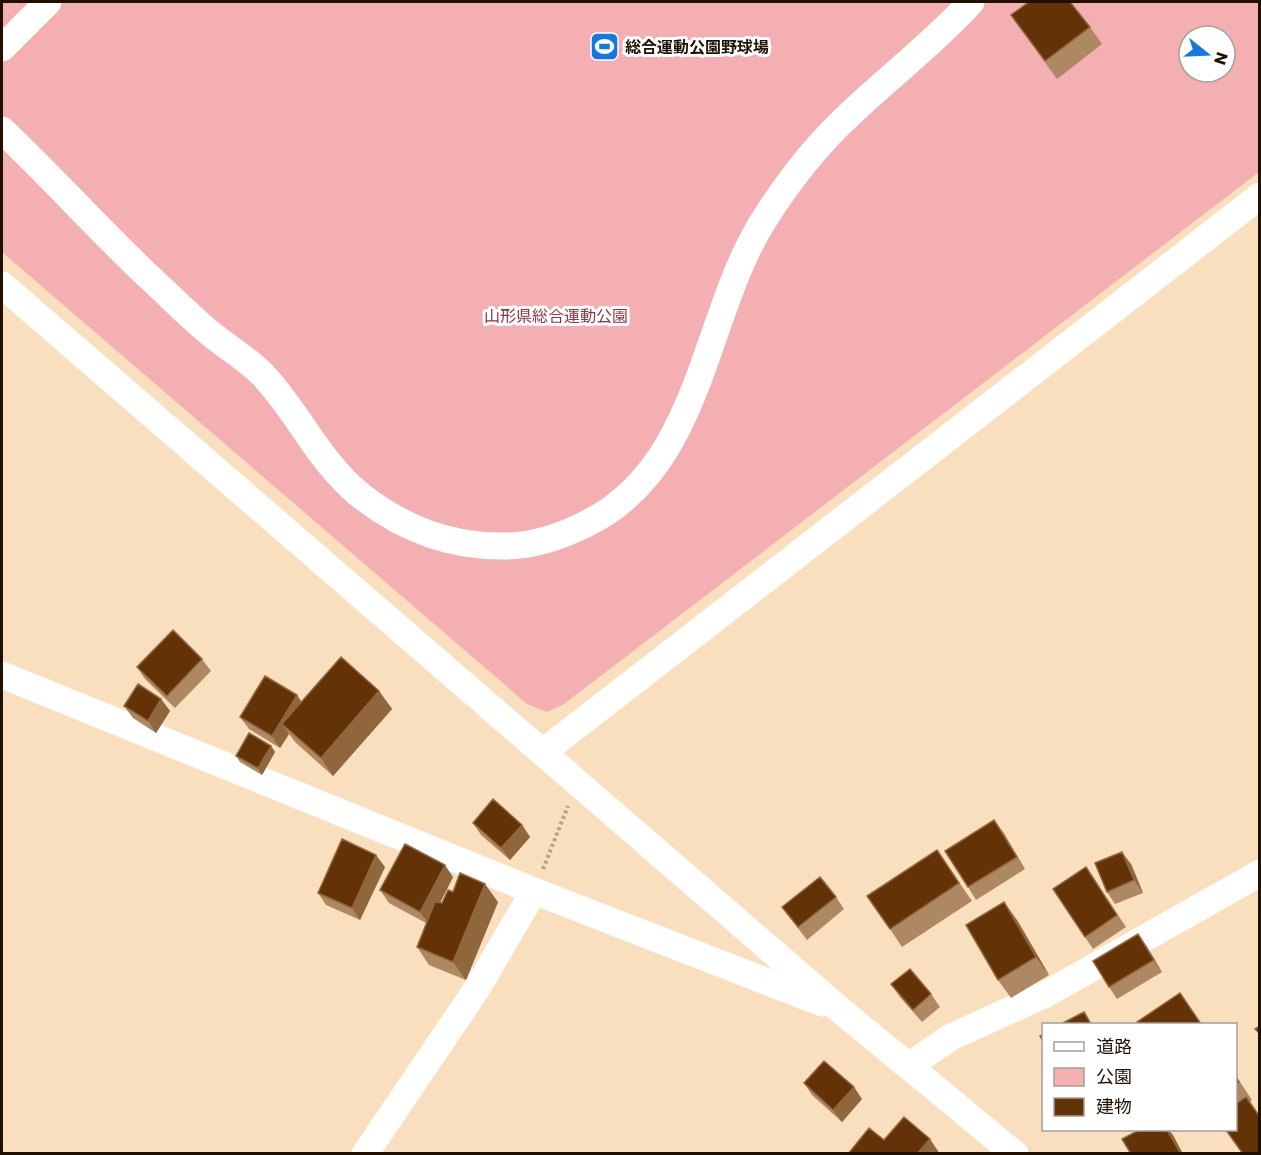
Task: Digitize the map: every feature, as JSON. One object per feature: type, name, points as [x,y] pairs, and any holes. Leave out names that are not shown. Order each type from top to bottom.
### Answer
[{"type":"street","points":[[2,48],[48,2]]},
{"type":"street","points":[[2,130],[36,162],[111,241],[209,332],[262,374],[329,465],[360,494],[394,519],[433,538],[476,547],[520,546],[563,536],[602,516],[637,489],[664,454],[684,415],[743,259],[763,221],[781,194],[814,151],[844,120],[971,2]]},
{"type":"street","points":[[543,752],[1260,195]]},
{"type":"street","points":[[2,285],[839,1009],[910,1065],[1015,1154]]},
{"type":"street","points":[[2,675],[534,891],[839,1009]]},
{"type":"street","points":[[910,1065],[951,1037],[1046,994],[1260,873]]},
{"type":"street","points":[[365,1154],[476,990],[534,891]]},
{"type":"path","points":[[534,891],[577,783]]},
{"type":"green space","name":"山形県総合運動公園","points":[[2,2],[1259,2],[1259,172],[564,704],[547,712],[527,704],[2,252]]},
{"type":"building","points":[[1029,2],[1070,2],[1090,27],[1045,61],[1011,15]]},
{"type":"building","points":[[173,630],[202,659],[167,696],[137,667]]},
{"type":"building","points":[[341,657],[379,691],[321,758],[282,724]]},
{"type":"building","points":[[265,676],[297,695],[272,736],[240,717]]},
{"type":"building","points":[[138,684],[161,699],[148,721],[124,706]]},
{"type":"building","points":[[249,733],[271,746],[258,768],[236,756]]},
{"type":"building","points":[[493,799],[522,825],[501,848],[473,823]]},
{"type":"building","points":[[994,820],[1017,857],[968,887],[945,851]]},
{"type":"building","points":[[342,839],[376,855],[352,908],[318,893]]},
{"type":"building","points":[[405,844],[445,865],[420,912],[380,890]]},
{"type":"building","points":[[937,850],[959,883],[890,929],[867,896]]},
{"type":"building","points":[[1122,852],[1134,880],[1107,892],[1095,863]]},
{"type":"building","points":[[1086,867],[1117,915],[1085,937],[1053,889]]},
{"type":"building","points":[[460,873],[485,884],[453,962],[417,947],[435,902],[442,903],[448,890],[453,892]]},
{"type":"building","points":[[820,877],[836,897],[798,927],[782,907]]},
{"type":"building","points":[[1004,902],[1036,957],[998,980],[966,925]]},
{"type":"building","points":[[1138,934],[1154,960],[1109,987],[1093,961]]},
{"type":"building","points":[[910,969],[931,994],[913,1010],[891,984]]},
{"type":"building","points":[[1180,993],[1200,1023],[1138,1023]]},
{"type":"building","points":[[1084,1012],[1090,1023],[1063,1023]]},
{"type":"building","points":[[824,1061],[854,1087],[833,1110],[804,1083]]},
{"type":"building","points":[[1246,1097],[1260,1117],[1260,1154],[1243,1154],[1227,1131],[1237,1131],[1237,1103]]},
{"type":"building","points":[[904,1117],[930,1139],[917,1154],[848,1154],[869,1128],[884,1140]]},
{"type":"building","points":[[1137,1131],[1168,1131],[1181,1154],[1131,1154],[1122,1139]]},
{"type":"place","name":"総合運動公園野球場","points":[[604,47]]}]
